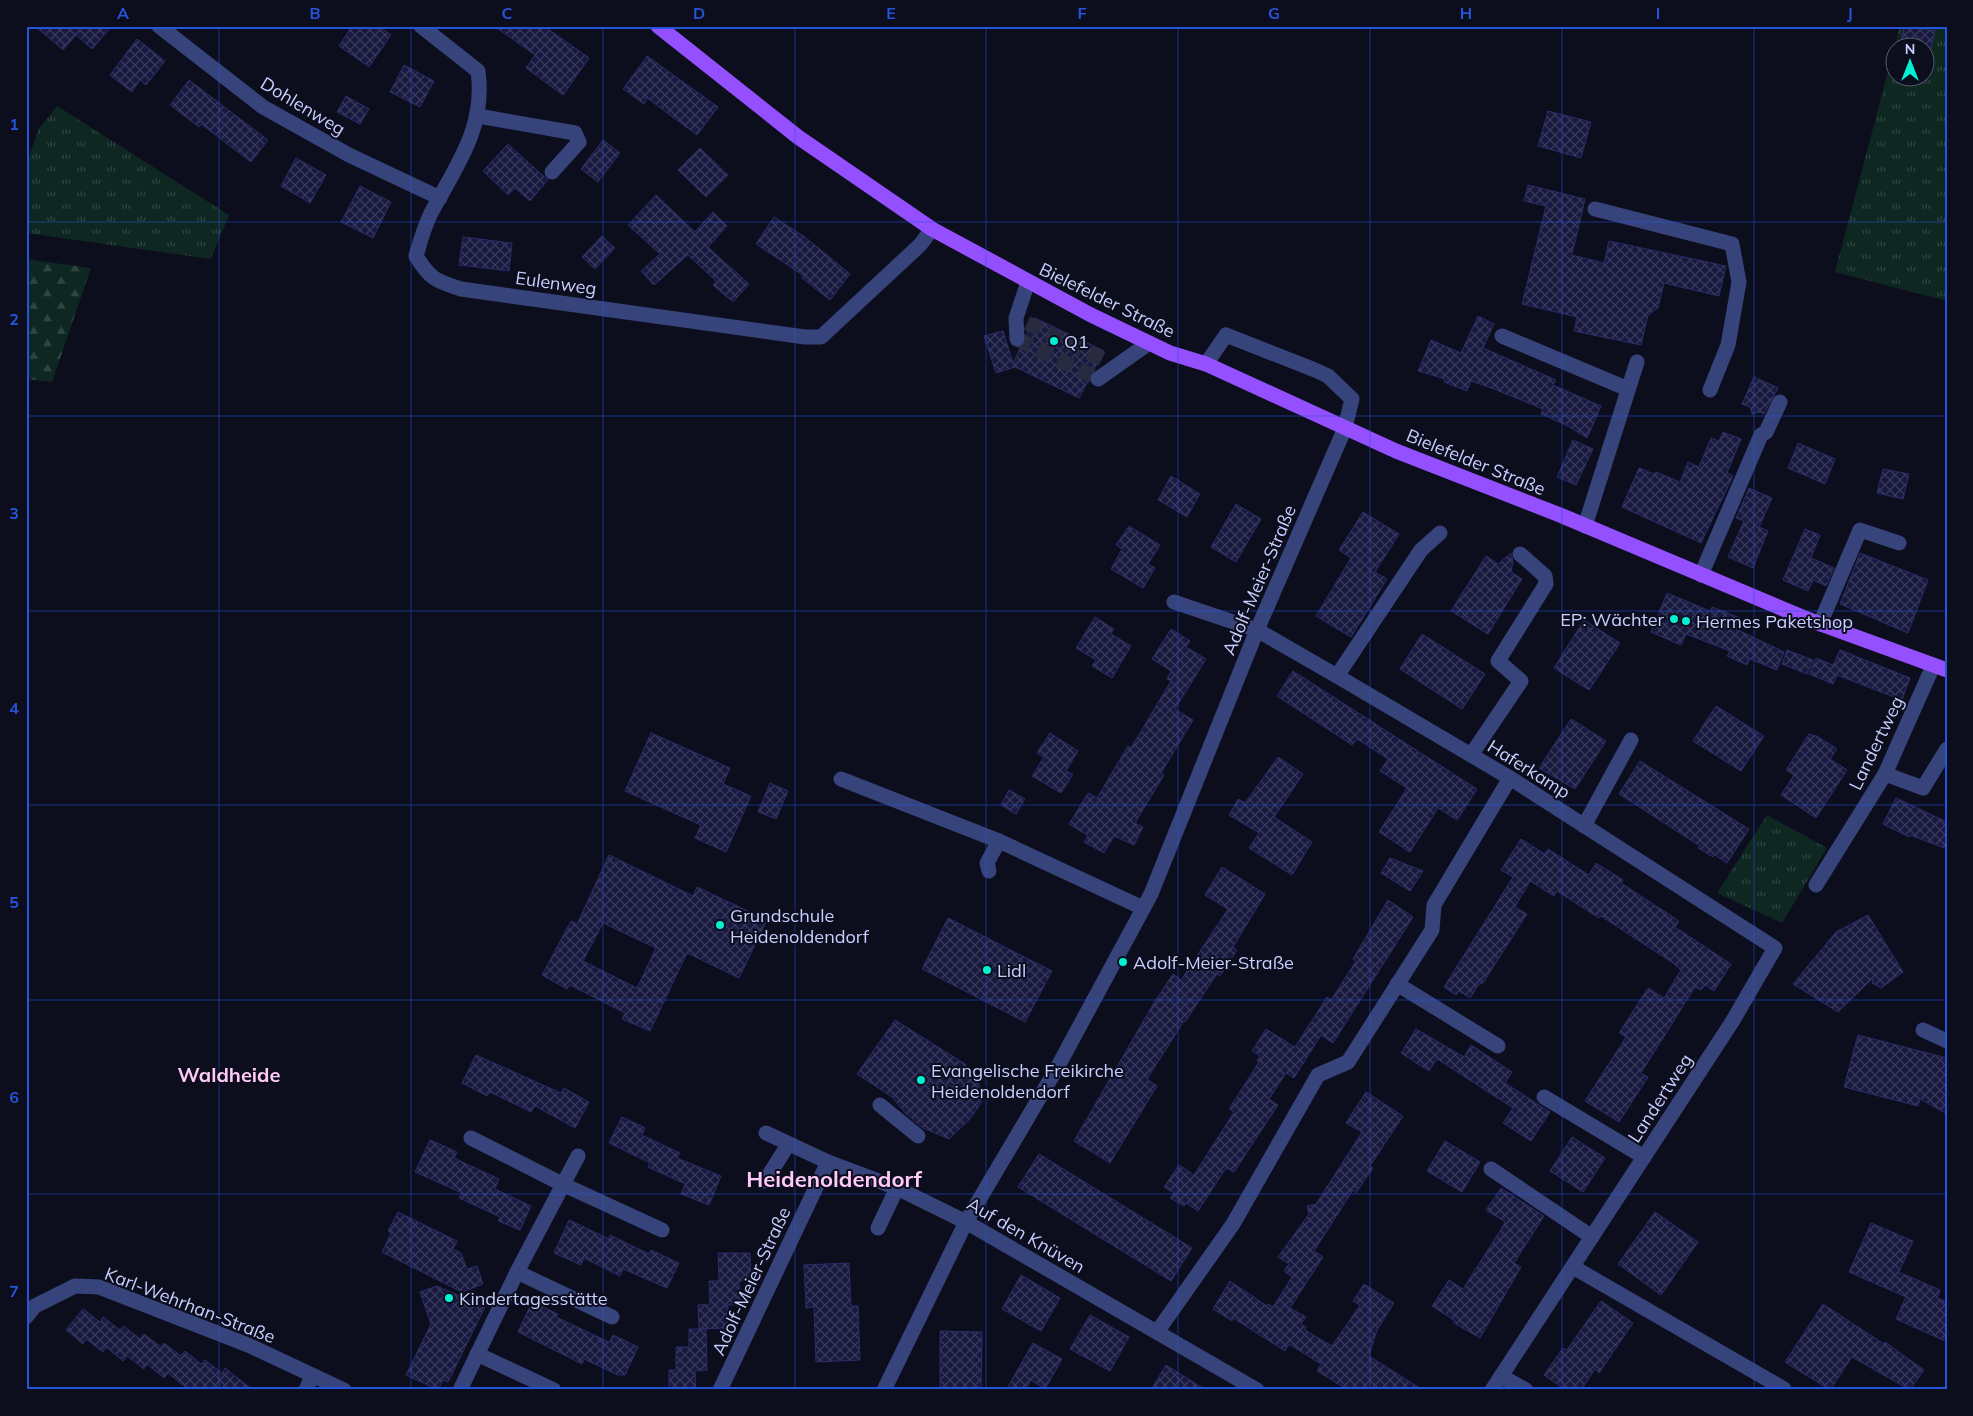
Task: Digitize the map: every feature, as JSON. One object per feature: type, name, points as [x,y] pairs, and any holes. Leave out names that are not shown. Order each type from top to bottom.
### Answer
[{"type":"main road","name":"Bielefelder Straße","points":[[658,26],[798,137],[932,229],[1028,282],[1149,343],[1170,353],[1206,364],[1396,450],[1820,624],[1940,668]]},
{"type":"street","name":"Dohlenweg","points":[[159,26],[263,107],[349,155],[440,198]]},
{"type":"street","name":"Eulenweg","points":[[421,26],[478,71],[481,93],[478,116],[460,163],[422,234],[416,256],[426,272],[435,281],[461,289],[805,337],[821,337],[920,245],[932,229]]},
{"type":"street","points":[[478,116],[575,133],[579,142],[552,172]]},
{"type":"street","points":[[1595,209],[1732,244],[1739,282],[1728,345],[1710,390]]},
{"type":"street","points":[[1017,339],[1028,282]]},
{"type":"street","name":"Adolf-Meier-Straße","points":[[884,1390],[966,1222],[1057,1068],[1144,908],[1257,630],[1345,428],[1352,399],[1328,376],[1315,370],[1226,335],[1206,364]]},
{"type":"street","points":[[1502,336],[1628,389]]},
{"type":"street","points":[[1098,379],[1149,343]]},
{"type":"street","points":[[1102,359],[1116,366]]},
{"type":"street","points":[[1585,526],[1637,362]]},
{"type":"street","points":[[1701,575],[1762,435],[1766,432],[1780,402]]},
{"type":"street","points":[[1820,624],[1860,530],[1899,543]]},
{"type":"street","points":[[1337,676],[1421,550],[1440,533]]},
{"type":"street","points":[[1471,755],[1521,680],[1498,661],[1546,584],[1546,576],[1520,554]]},
{"type":"street","name":"Haferkamp","points":[[1174,602],[1257,630],[1337,676],[1510,778],[1775,948]]},
{"type":"street","name":"Landertweg","points":[[1816,885],[1885,774],[1940,668]]},
{"type":"street","points":[[1584,826],[1631,740]]},
{"type":"street","points":[[1885,774],[1923,788],[1947,749]]},
{"type":"street","points":[[1157,1332],[1233,1224],[1318,1075],[1348,1062],[1432,930],[1434,905],[1510,778]]},
{"type":"street","points":[[842,779],[999,841],[1144,908]]},
{"type":"street","points":[[989,871],[987,863],[999,841]]},
{"type":"street","name":"Landertweg","points":[[1492,1390],[1732,1022],[1775,948]]},
{"type":"street","points":[[1397,984],[1498,1046]]},
{"type":"street","points":[[1923,1030],[1947,1041]]},
{"type":"street","points":[[1544,1097],[1644,1157]]},
{"type":"street","points":[[880,1105],[918,1136]]},
{"type":"street","name":"Auf den Knüven","points":[[766,1133],[788,1145],[828,1162],[897,1188],[966,1222],[1257,1390]]},
{"type":"street","points":[[471,1138],[562,1184],[662,1230]]},
{"type":"street","points":[[765,1181],[788,1145]]},
{"type":"street","points":[[460,1390],[517,1272],[578,1156]]},
{"type":"street","name":"Adolf-Meier-Straße","points":[[720,1390],[828,1162]]},
{"type":"street","points":[[1491,1169],[1592,1237]]},
{"type":"street","points":[[878,1228],[897,1188]]},
{"type":"street","points":[[1573,1267],[1784,1389]]},
{"type":"street","points":[[517,1272],[612,1317]]},
{"type":"street","name":"Karl-Wehrhan-Straße","points":[[26,1317],[35,1306],[75,1286],[100,1287],[248,1345],[309,1383],[343,1389]]},
{"type":"street","points":[[477,1354],[554,1390]]},
{"type":"street","points":[[1501,1376],[1526,1390]]},
{"type":"green space","points":[[1900,26],[1947,26],[1947,301],[1835,272],[1886,79],[1886,88],[1936,88],[1936,38],[1897,38]]},
{"type":"green space","points":[[57,106],[229,215],[211,259],[26,233],[26,166],[38,130]]},
{"type":"green space","points":[[26,259],[91,268],[52,382],[26,379]]},
{"type":"green space","points":[[1767,815],[1827,848],[1782,923],[1717,893]]},
{"type":"building","points":[[35,26],[112,26],[92,49],[76,35],[63,50]]},
{"type":"building","points":[[352,26],[378,26],[391,35],[369,67],[339,46]]},
{"type":"building","points":[[494,26],[544,26],[589,58],[563,95],[526,68],[535,55]]},
{"type":"building","points":[[1904,26],[1935,31],[1933,38],[1902,38]]},
{"type":"building","points":[[137,39],[165,61],[146,85],[140,80],[132,92],[110,75]]},
{"type":"building","points":[[647,56],[718,107],[697,135],[647,98],[644,104],[623,89]]},
{"type":"building","points":[[404,65],[434,81],[420,107],[390,92]]},
{"type":"building","points":[[189,80],[268,140],[251,162],[201,124],[199,127],[170,105]]},
{"type":"building","points":[[346,96],[369,109],[360,124],[337,112]]},
{"type":"building","points":[[1548,111],[1591,122],[1581,158],[1538,146]]},
{"type":"building","points":[[603,140],[620,153],[598,182],[581,169]]},
{"type":"building","points":[[508,144],[548,180],[530,201],[515,188],[508,195],[483,171]]},
{"type":"building","points":[[700,148],[728,175],[706,197],[678,170]]},
{"type":"building","points":[[296,158],[326,175],[310,203],[281,186]]},
{"type":"building","points":[[1528,185],[1585,199],[1572,255],[1604,263],[1609,241],[1726,266],[1719,296],[1664,283],[1658,308],[1648,315],[1641,345],[1574,331],[1577,317],[1522,304],[1546,206],[1524,201]]},
{"type":"building","points":[[360,186],[391,202],[373,238],[341,222]]},
{"type":"building","points":[[656,195],[695,232],[713,212],[727,226],[708,247],[749,284],[733,302],[713,285],[716,281],[688,255],[654,285],[641,271],[660,254],[628,225]]},
{"type":"building","points":[[774,217],[805,237],[850,274],[830,300],[802,278],[804,276],[756,244]]},
{"type":"building","points":[[602,236],[615,248],[595,269],[582,257]]},
{"type":"building","points":[[463,237],[512,243],[509,271],[459,265]]},
{"type":"building","points":[[1478,316],[1494,324],[1483,348],[1556,380],[1553,385],[1601,406],[1587,438],[1566,425],[1541,414],[1543,409],[1494,389],[1471,381],[1467,391],[1444,382],[1445,379],[1418,371],[1431,340],[1461,353]]},
{"type":"building","points":[[1035,318],[1104,351],[1079,398],[1015,367],[996,373],[984,336],[1003,331],[1013,363],[1021,347],[1026,343],[1026,336]]},
{"type":"building","points":[[1754,377],[1778,388],[1764,414],[1760,412],[1752,414],[1750,407],[1742,404]]},
{"type":"building","points":[[1723,432],[1741,439],[1727,473],[1733,476],[1701,543],[1622,507],[1639,468],[1654,474],[1656,472],[1680,482],[1688,462],[1699,467],[1711,438],[1719,441]]},
{"type":"building","points":[[1573,440],[1593,449],[1576,485],[1557,477]]},
{"type":"building","points":[[1798,443],[1835,459],[1825,484],[1788,468]]},
{"type":"building","points":[[1883,469],[1909,474],[1903,499],[1877,493]]},
{"type":"building","points":[[1171,476],[1200,494],[1187,517],[1158,500]]},
{"type":"building","points":[[1749,488],[1772,498],[1759,527],[1768,531],[1753,568],[1728,557],[1744,521],[1736,518]]},
{"type":"building","points":[[1236,504],[1261,519],[1236,562],[1211,547]]},
{"type":"building","points":[[1363,512],[1399,534],[1375,572],[1387,579],[1351,637],[1316,616],[1351,558],[1339,550]]},
{"type":"building","points":[[1129,526],[1160,545],[1148,564],[1155,568],[1143,588],[1111,569],[1122,549],[1116,545]]},
{"type":"building","points":[[1805,529],[1820,535],[1811,558],[1834,568],[1826,586],[1813,580],[1808,591],[1783,580]]},
{"type":"building","points":[[1511,553],[1513,561],[1511,572],[1522,579],[1488,634],[1451,611],[1486,556],[1498,564]]},
{"type":"building","points":[[1860,553],[1928,580],[1908,633],[1840,604]]},
{"type":"building","points":[[1667,593],[1710,611],[1712,607],[1740,618],[1736,629],[1784,652],[1777,670],[1750,659],[1747,665],[1727,656],[1730,651],[1686,634],[1681,645],[1651,632]]},
{"type":"building","points":[[1095,617],[1114,629],[1111,634],[1131,646],[1112,678],[1092,666],[1096,660],[1076,648]]},
{"type":"building","points":[[1584,620],[1620,643],[1589,690],[1554,668]]},
{"type":"building","points":[[1171,629],[1190,641],[1186,647],[1206,659],[1175,709],[1193,720],[1161,773],[1164,775],[1135,823],[1143,827],[1134,845],[1114,836],[1104,853],[1084,842],[1088,836],[1069,824],[1088,793],[1097,798],[1128,746],[1131,748],[1171,681],[1167,679],[1171,671],[1152,659]]},
{"type":"building","points":[[1422,634],[1485,674],[1462,709],[1400,669]]},
{"type":"building","points":[[1787,650],[1813,660],[1807,674],[1782,664]]},
{"type":"building","points":[[1840,650],[1910,678],[1902,700],[1837,675],[1833,684],[1809,674],[1816,658],[1833,665]]},
{"type":"building","points":[[1293,671],[1477,789],[1457,820],[1438,808],[1410,852],[1379,832],[1407,788],[1380,771],[1388,759],[1357,739],[1352,745],[1277,696]]},
{"type":"building","points":[[1716,706],[1764,736],[1741,771],[1693,741]]},
{"type":"building","points":[[1571,719],[1606,741],[1575,789],[1539,768]]},
{"type":"building","points":[[651,733],[730,768],[723,784],[751,796],[726,852],[695,838],[701,825],[625,791]]},
{"type":"building","points":[[1050,733],[1078,751],[1066,771],[1073,774],[1061,793],[1032,776],[1044,757],[1037,753]]},
{"type":"building","points":[[1809,734],[1817,736],[1837,749],[1830,759],[1847,770],[1816,818],[1781,795],[1794,775],[1786,770]]},
{"type":"building","points":[[1278,757],[1303,774],[1274,817],[1312,842],[1292,875],[1249,848],[1259,833],[1229,815],[1238,799],[1245,803]]},
{"type":"building","points":[[1640,761],[1749,829],[1727,863],[1715,855],[1713,857],[1698,848],[1700,846],[1619,794]]},
{"type":"building","points":[[770,783],[788,791],[776,819],[758,812]]},
{"type":"building","points":[[1009,790],[1025,799],[1016,814],[1001,805]]},
{"type":"building","points":[[1896,798],[1947,822],[1947,849],[1910,835],[1909,837],[1883,824]]},
{"type":"building","points":[[1521,839],[1545,854],[1548,849],[1589,875],[1596,863],[1623,880],[1621,883],[1679,921],[1675,927],[1731,964],[1714,991],[1705,985],[1701,990],[1695,987],[1641,1073],[1648,1077],[1619,1122],[1585,1101],[1626,1037],[1619,1033],[1648,988],[1664,998],[1681,970],[1673,963],[1601,916],[1599,918],[1557,891],[1554,896],[1530,881],[1515,907],[1527,914],[1483,983],[1479,984],[1470,998],[1459,991],[1456,995],[1444,987],[1513,877],[1501,870]]},
{"type":"building","points":[[609,855],[693,896],[697,887],[767,920],[739,978],[687,953],[650,1031],[622,1019],[625,1013],[570,985],[567,989],[542,975],[571,921],[577,924]],"holes":[[[603,923],[656,948],[637,988],[583,961]]]},
{"type":"building","points":[[1390,858],[1423,871],[1410,891],[1381,873]]},
{"type":"building","points":[[1222,867],[1265,894],[1233,947],[1237,950],[1220,976],[1217,974],[1184,1021],[1147,1079],[1157,1086],[1110,1163],[1074,1141],[1155,1001],[1173,974],[1181,980],[1228,909],[1205,895]]},
{"type":"building","points":[[1388,900],[1413,917],[1333,1043],[1321,1035],[1294,1078],[1286,1073],[1269,1099],[1278,1105],[1234,1172],[1226,1168],[1198,1211],[1186,1203],[1184,1206],[1170,1198],[1174,1193],[1164,1187],[1179,1165],[1194,1175],[1234,1112],[1229,1109],[1259,1062],[1257,1061],[1260,1056],[1252,1051],[1266,1029],[1295,1047],[1327,997],[1331,1000],[1356,961],[1353,959]]},
{"type":"building","points":[[1868,915],[1903,972],[1881,988],[1872,983],[1873,978],[1838,1012],[1793,984],[1836,932]]},
{"type":"building","name":"Lidl","points":[[948,918],[1052,971],[1025,1022],[922,969]]},
{"type":"building","name":"Evangelische Freikirche Heidenoldendorf","points":[[895,1020],[965,1064],[980,1086],[981,1103],[970,1119],[949,1139],[923,1128],[906,1114],[892,1097],[857,1074]]},
{"type":"building","points":[[1416,1029],[1464,1057],[1471,1045],[1512,1072],[1505,1083],[1550,1112],[1531,1141],[1503,1123],[1513,1108],[1437,1059],[1429,1071],[1401,1053]]},
{"type":"building","points":[[1858,1035],[1947,1058],[1947,1114],[1920,1099],[1918,1106],[1844,1087]]},
{"type":"building","points":[[476,1055],[561,1093],[564,1088],[589,1102],[575,1128],[535,1106],[531,1112],[490,1092],[487,1096],[462,1083]]},
{"type":"building","points":[[1366,1092],[1403,1116],[1370,1166],[1373,1168],[1356,1193],[1353,1190],[1314,1251],[1323,1257],[1290,1308],[1306,1317],[1301,1324],[1306,1327],[1305,1330],[1332,1346],[1360,1305],[1353,1301],[1364,1284],[1394,1303],[1377,1330],[1369,1356],[1423,1390],[1348,1390],[1317,1371],[1321,1364],[1289,1344],[1285,1351],[1233,1318],[1232,1321],[1213,1309],[1230,1281],[1267,1306],[1268,1304],[1273,1307],[1292,1277],[1284,1271],[1289,1264],[1278,1257],[1309,1214],[1307,1206],[1316,1204],[1362,1132],[1346,1123]]},
{"type":"building","points":[[622,1117],[645,1128],[642,1135],[680,1153],[677,1158],[721,1176],[709,1205],[681,1194],[685,1184],[648,1167],[650,1163],[609,1143]]},
{"type":"building","points":[[1572,1137],[1605,1158],[1583,1192],[1550,1171]]},
{"type":"building","points":[[430,1140],[457,1152],[454,1158],[499,1179],[495,1189],[531,1206],[520,1230],[498,1221],[500,1217],[459,1198],[462,1193],[415,1172]]},
{"type":"building","points":[[1445,1141],[1480,1162],[1462,1192],[1427,1171]]},
{"type":"building","points":[[1039,1154],[1192,1248],[1171,1281],[1018,1187]]},
{"type":"building","points":[[1501,1188],[1544,1216],[1514,1263],[1521,1267],[1480,1338],[1454,1323],[1455,1321],[1432,1306],[1449,1280],[1463,1289],[1503,1226],[1505,1222],[1486,1210]]},
{"type":"building","points":[[398,1212],[457,1241],[453,1249],[461,1253],[467,1269],[477,1266],[483,1284],[462,1292],[382,1252],[391,1233],[388,1231]]},
{"type":"building","points":[[1655,1212],[1698,1242],[1661,1295],[1618,1264]]},
{"type":"building","points":[[569,1220],[609,1239],[610,1235],[649,1254],[651,1250],[679,1263],[667,1288],[623,1269],[620,1276],[584,1258],[581,1265],[554,1253]]},
{"type":"building","points":[[1871,1223],[1913,1241],[1899,1272],[1940,1290],[1937,1298],[1947,1302],[1947,1342],[1896,1319],[1906,1297],[1849,1272]]},
{"type":"building","points":[[718,1253],[750,1253],[751,1281],[739,1281],[740,1305],[728,1305],[728,1328],[699,1329],[698,1305],[710,1304],[709,1281],[719,1281]]},
{"type":"building","points":[[849,1263],[851,1306],[858,1306],[860,1360],[816,1362],[814,1307],[806,1308],[804,1265]]},
{"type":"building","points":[[1021,1275],[1060,1298],[1041,1331],[1002,1309]]},
{"type":"building","points":[[437,1286],[485,1307],[448,1382],[443,1380],[438,1390],[406,1375],[431,1324],[420,1292]]},
{"type":"building","points":[[1601,1301],[1633,1323],[1599,1373],[1595,1369],[1581,1390],[1565,1390],[1544,1375],[1563,1348],[1567,1350]]},
{"type":"building","points":[[532,1302],[558,1314],[556,1317],[609,1342],[613,1335],[638,1347],[625,1375],[618,1375],[584,1359],[582,1364],[518,1332]]},
{"type":"building","points":[[1823,1304],[1884,1344],[1885,1342],[1924,1370],[1910,1390],[1852,1357],[1830,1390],[1785,1362]]},
{"type":"building","points":[[83,1309],[100,1322],[103,1317],[120,1330],[124,1326],[140,1339],[144,1334],[161,1347],[164,1343],[181,1356],[185,1351],[201,1364],[205,1360],[222,1373],[225,1368],[253,1390],[189,1390],[168,1373],[164,1378],[147,1364],[144,1369],[127,1356],[123,1361],[106,1347],[103,1352],[86,1339],[83,1344],[66,1330]]},
{"type":"building","points":[[1090,1315],[1129,1337],[1110,1371],[1070,1349]]},
{"type":"building","points":[[689,1329],[706,1329],[707,1370],[695,1371],[696,1390],[669,1390],[669,1370],[676,1370],[676,1347],[689,1347]]},
{"type":"building","points":[[940,1331],[982,1332],[981,1390],[940,1390]]},
{"type":"building","points":[[1033,1343],[1062,1359],[1045,1389],[1031,1380],[1025,1390],[1006,1390]]},
{"type":"building","points":[[1166,1365],[1206,1390],[1151,1390]]},
{"type":"tunnel","points":[[1027,323],[1102,359]]},
{"type":"tunnel","points":[[1017,339],[1098,379]]},
{"type":"place","name":"Q1","points":[[1054,341]]},
{"type":"place","name":"EP: Wächter","points":[[1674,619]]},
{"type":"place","name":"Hermes Paketshop","points":[[1686,621]]},
{"type":"place","name":"Grundschule Heidenoldendorf","points":[[720,925]]},
{"type":"place","name":"Adolf-Meier-Straße","points":[[1123,962]]},
{"type":"place","name":"Lidl","points":[[987,970]]},
{"type":"place","name":"Evangelische Freikirche Heidenoldendorf","points":[[921,1080]]},
{"type":"place","name":"Kindertagesstätte","points":[[449,1298]]},
{"type":"district","name":"Waldheide","points":[[229,1074]]},
{"type":"district","name":"Heidenoldendorf","points":[[834,1179]]}]
